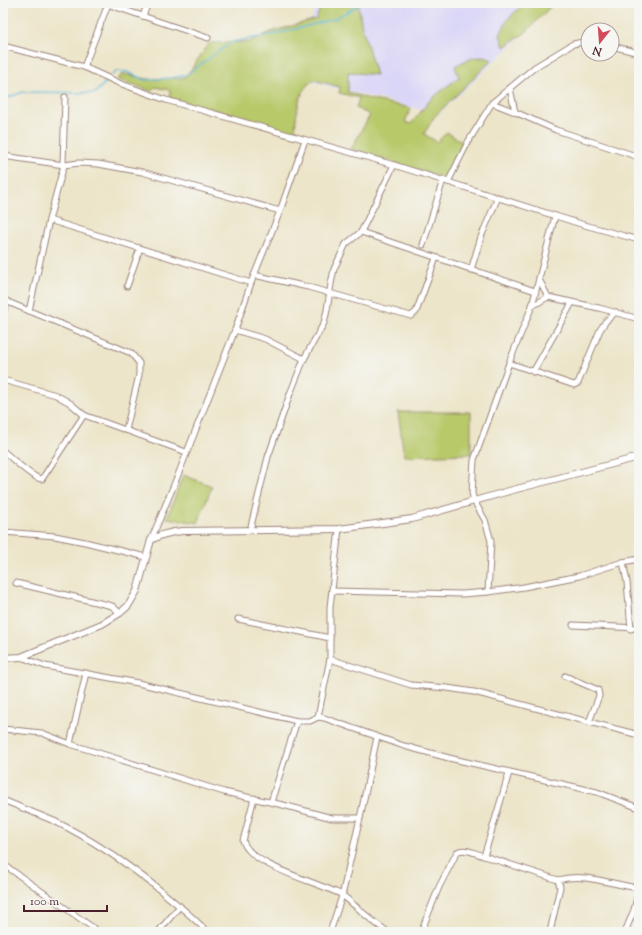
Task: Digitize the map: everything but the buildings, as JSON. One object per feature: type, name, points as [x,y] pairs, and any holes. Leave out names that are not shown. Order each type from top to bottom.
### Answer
[{"type":"street","points":[[143,16],[148,3]]},
{"type":"street","points":[[84,67],[106,4],[208,38]]},
{"type":"street","points":[[423,244],[446,181],[492,103],[535,67],[573,44],[580,43]]},
{"type":"street","points":[[3,46],[84,67],[119,83],[166,100],[394,165],[608,233],[639,240]]},
{"type":"street","points":[[620,48],[639,53]]},
{"type":"street","points":[[510,88],[515,112]]},
{"type":"street","points":[[29,311],[63,165],[66,97]]},
{"type":"street","points":[[492,103],[556,130],[639,157]]},
{"type":"street","points":[[20,658],[114,618],[128,606],[137,591],[151,540],[235,330],[251,283],[280,211],[305,140]]},
{"type":"street","points":[[3,156],[63,165],[79,163],[98,164],[142,172],[280,211]]},
{"type":"street","points":[[250,530],[275,437],[290,394],[304,359],[324,323],[334,269],[346,244],[361,232],[394,165]]},
{"type":"street","points":[[471,270],[481,237],[498,197]]},
{"type":"street","points":[[488,592],[491,541],[485,520],[474,501],[472,493],[474,460],[509,363],[532,306],[555,216]]},
{"type":"street","points":[[50,220],[251,283]]},
{"type":"street","points":[[361,232],[535,291]]},
{"type":"street","points":[[127,286],[140,248]]},
{"type":"street","points":[[254,276],[308,287],[411,316],[416,312],[436,258]]},
{"type":"street","points":[[539,280],[548,297]]},
{"type":"street","points":[[532,306],[548,297],[616,312],[639,319]]},
{"type":"street","points":[[3,313],[5,301],[131,353],[139,363],[139,375],[126,430]]},
{"type":"street","points":[[533,372],[572,303]]},
{"type":"street","points":[[509,363],[571,384],[576,384],[600,330],[606,320],[616,312]]},
{"type":"street","points":[[235,330],[265,339],[304,359]]},
{"type":"street","points":[[3,380],[56,395],[70,403],[84,415],[186,452]]},
{"type":"street","points":[[3,451],[28,472],[39,479],[42,479],[84,415]]},
{"type":"street","points":[[151,540],[170,532],[182,531],[339,529],[412,519],[508,491],[639,457]]},
{"type":"street","points":[[318,717],[330,659],[332,591],[339,529]]},
{"type":"street","points":[[3,532],[63,538],[146,557]]},
{"type":"street","points":[[332,591],[462,594],[488,592],[524,587],[579,576],[623,562],[639,559]]},
{"type":"street","points":[[623,562],[631,629]]},
{"type":"street","points":[[16,583],[112,606],[120,613]]},
{"type":"street","points":[[238,619],[330,638]]},
{"type":"street","points":[[573,625],[631,629],[639,628]]},
{"type":"street","points":[[3,658],[20,658],[45,666],[138,683],[297,721],[310,720],[318,717],[330,719],[377,737],[449,758],[597,792],[639,808]]},
{"type":"street","points":[[330,659],[411,684],[474,692],[639,735]]},
{"type":"street","points":[[70,744],[86,673]]},
{"type":"street","points":[[565,676],[598,690],[598,696],[589,722]]},
{"type":"street","points":[[270,802],[297,721]]},
{"type":"street","points":[[3,729],[42,733],[70,744],[224,792],[332,818],[360,818]]},
{"type":"street","points":[[330,932],[342,896],[377,737]]},
{"type":"street","points":[[484,856],[509,773]]},
{"type":"street","points":[[254,798],[244,838],[244,845],[247,849],[253,855],[271,865],[342,896],[388,932]]},
{"type":"street","points":[[3,800],[54,822],[82,837],[123,863],[153,884],[180,906],[207,932]]},
{"type":"street","points":[[421,932],[439,887],[457,852],[460,850],[510,863],[558,880],[569,877],[588,878],[639,889],[634,910],[625,932]]},
{"type":"street","points":[[3,864],[99,932]]},
{"type":"street","points":[[550,932],[560,887],[558,880]]},
{"type":"street","points":[[158,932],[180,906]]},
{"type":"shaded area","points":[[317,3],[553,3],[534,24],[438,114],[294,77]]},
{"type":"green space","points":[[322,3],[358,3],[362,27],[376,75],[348,72],[348,92],[369,99],[411,108],[405,122],[411,124],[430,100],[459,77],[455,66],[478,57],[492,60],[434,117],[424,134],[437,142],[447,132],[465,144],[444,178],[351,149],[370,115],[356,108],[359,98],[339,93],[340,87],[314,80],[308,84],[298,104],[295,135],[266,127],[232,114],[170,98],[170,90],[155,87],[151,91],[117,79],[123,74],[148,79],[184,78],[209,43],[249,42],[271,32],[316,19]]},
{"type":"green space","points":[[524,3],[554,3],[525,33],[504,47],[500,35],[508,19]]},
{"type":"green space","points":[[398,412],[471,412],[471,454],[404,456]]},
{"type":"green space","points":[[183,475],[212,486],[198,523],[167,518]]},
{"type":"waterway","points":[[112,75],[117,71],[127,72],[145,80],[186,75],[232,42],[276,34],[334,19],[363,3]]},
{"type":"waterway","points":[[3,103],[7,98],[23,92],[95,93],[106,82]]}]
